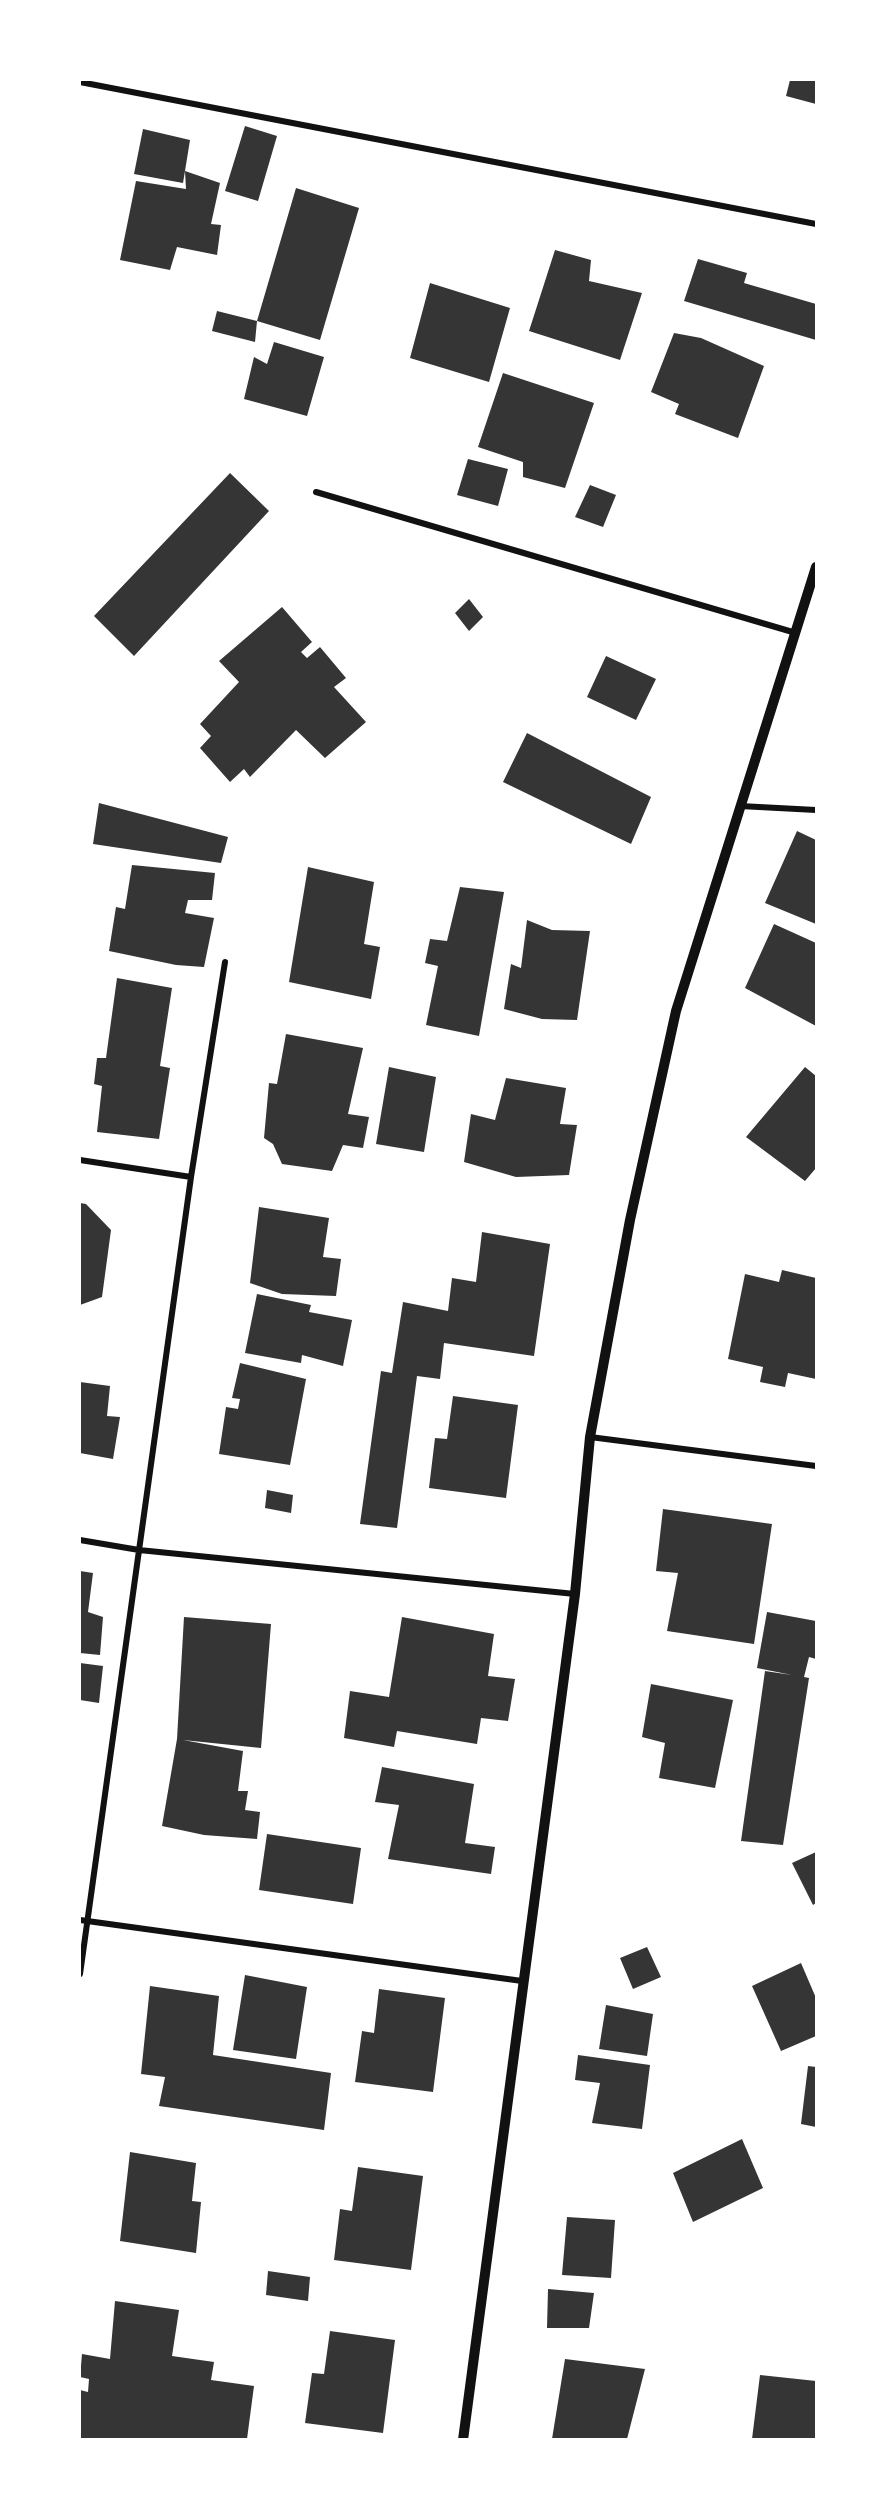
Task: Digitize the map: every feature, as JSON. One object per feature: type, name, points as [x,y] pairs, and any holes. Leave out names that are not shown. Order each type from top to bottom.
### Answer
[{"type":"street","points":[[80,82],[816,224]]},
{"type":"street","points":[[316,492],[797,633]]},
{"type":"street","points":[[463,2439],[575,1594],[590,1437],[630,1220],[676,1011],[816,567]]},
{"type":"street","points":[[740,806],[816,810]]},
{"type":"street","points":[[80,1974],[82,1920],[139,1550],[191,1177],[225,962]]},
{"type":"street","points":[[80,1160],[191,1177]]},
{"type":"street","points":[[590,1437],[816,1466]]},
{"type":"street","points":[[80,1540],[139,1550],[575,1594]]},
{"type":"street","points":[[82,1920],[522,1981]]},
{"type":"building","points":[[790,80],[816,80],[816,104],[786,96]]},
{"type":"building","points":[[245,126],[277,136],[258,201],[225,191]]},
{"type":"building","points":[[143,129],[190,140],[183,183],[134,174]]},
{"type":"building","points":[[185,171],[220,183],[211,224],[221,225],[217,255],[177,247],[170,270],[120,260],[136,181],[186,189]]},
{"type":"building","points":[[296,188],[359,208],[320,340],[257,321]]},
{"type":"building","points":[[555,250],[591,260],[589,281],[642,293],[620,360],[529,331]]},
{"type":"building","points":[[698,259],[747,273],[744,283],[816,304],[816,340],[684,301]]},
{"type":"building","points":[[430,283],[510,308],[489,382],[410,358]]},
{"type":"building","points":[[217,311],[257,321],[255,342],[212,331]]},
{"type":"building","points":[[674,333],[701,338],[764,366],[738,438],[675,414],[679,404],[651,392]]},
{"type":"building","points":[[274,342],[324,357],[307,416],[244,399],[254,357],[267,364]]},
{"type":"building","points":[[503,373],[594,403],[565,488],[523,477],[523,462],[478,447]]},
{"type":"building","points":[[468,459],[508,469],[498,506],[457,495]]},
{"type":"building","points":[[230,473],[269,511],[134,656],[94,616]]},
{"type":"building","points":[[590,485],[616,495],[603,527],[575,517]]},
{"type":"building","points":[[469,599],[483,617],[469,631],[455,613]]},
{"type":"building","points":[[282,607],[312,642],[301,652],[307,658],[320,647],[346,678],[334,687],[366,722],[325,758],[296,730],[250,777],[244,769],[230,782],[200,748],[211,736],[200,724],[239,682],[219,661]]},
{"type":"building","points":[[606,656],[656,679],[636,720],[587,697]]},
{"type":"building","points":[[527,733],[651,797],[631,844],[503,782]]},
{"type":"building","points":[[99,803],[228,837],[221,863],[93,844]]},
{"type":"building","points":[[797,831],[816,840],[816,924],[765,903]]},
{"type":"building","points":[[132,865],[215,873],[212,900],[188,900],[185,913],[214,918],[204,967],[176,965],[109,951],[116,907],[125,909]]},
{"type":"building","points":[[308,867],[374,882],[364,944],[380,947],[371,999],[289,982]]},
{"type":"building","points":[[460,887],[504,892],[479,1036],[426,1025],[438,966],[425,963],[430,939],[447,941]]},
{"type":"building","points":[[527,920],[552,930],[590,931],[577,1020],[542,1019],[504,1009],[511,964],[521,968]]},
{"type":"building","points":[[774,924],[816,943],[816,1026],[745,988]]},
{"type":"building","points":[[117,978],[172,988],[160,1066],[170,1068],[159,1139],[97,1132],[102,1086],[94,1084],[97,1058],[106,1058]]},
{"type":"building","points":[[286,1034],[363,1048],[348,1114],[369,1117],[363,1148],[343,1145],[332,1171],[282,1164],[273,1144],[264,1138],[269,1083],[277,1084]]},
{"type":"building","points":[[389,1067],[436,1077],[424,1152],[376,1144]]},
{"type":"building","points":[[805,1067],[816,1076],[816,1168],[805,1181],[746,1137]]},
{"type":"building","points":[[506,1078],[566,1088],[560,1124],[577,1125],[569,1175],[516,1177],[464,1162],[471,1114],[495,1120]]},
{"type":"building","points":[[80,1203],[86,1204],[111,1230],[102,1297],[80,1305]]},
{"type":"building","points":[[259,1207],[329,1218],[323,1257],[341,1259],[336,1296],[282,1294],[250,1283]]},
{"type":"building","points":[[482,1232],[550,1244],[534,1356],[444,1343],[440,1379],[417,1376],[397,1528],[360,1524],[381,1371],[392,1373],[403,1302],[448,1311],[452,1278],[476,1282]]},
{"type":"building","points":[[782,1270],[816,1278],[816,1379],[788,1373],[785,1387],[760,1382],[763,1367],[728,1359],[745,1274],[779,1282]]},
{"type":"building","points":[[257,1294],[311,1305],[309,1312],[352,1320],[343,1366],[302,1355],[301,1363],[245,1353]]},
{"type":"building","points":[[240,1363],[306,1379],[290,1465],[219,1454],[226,1407],[238,1409],[240,1399],[232,1398]]},
{"type":"building","points":[[80,1382],[110,1386],[107,1416],[120,1417],[113,1459],[80,1453]]},
{"type":"building","points":[[453,1396],[518,1405],[506,1498],[429,1488],[435,1438],[447,1439]]},
{"type":"building","points":[[267,1490],[293,1495],[291,1513],[265,1508]]},
{"type":"building","points":[[663,1509],[772,1524],[754,1644],[667,1631],[678,1573],[656,1571]]},
{"type":"building","points":[[80,1571],[93,1573],[88,1612],[103,1617],[100,1655],[80,1653]]},
{"type":"building","points":[[767,1612],[816,1621],[816,1659],[809,1657],[804,1677],[809,1678],[783,1845],[741,1841],[765,1671],[792,1675],[757,1668]]},
{"type":"building","points":[[184,1617],[271,1624],[261,1748],[183,1740],[243,1751],[238,1791],[248,1791],[245,1810],[260,1812],[257,1839],[204,1835],[162,1826],[177,1739]]},
{"type":"building","points":[[402,1617],[494,1634],[488,1676],[515,1679],[508,1721],[481,1718],[477,1744],[397,1731],[394,1747],[344,1738],[350,1691],[389,1697]]},
{"type":"building","points":[[80,1663],[103,1666],[99,1703],[80,1700]]},
{"type":"building","points":[[651,1684],[733,1700],[715,1788],[659,1778],[665,1743],[642,1737]]},
{"type":"building","points":[[382,1767],[474,1784],[465,1843],[495,1847],[491,1874],[388,1859],[399,1805],[375,1802]]},
{"type":"building","points":[[267,1834],[361,1848],[353,1904],[259,1890]]},
{"type":"building","points":[[816,1852],[816,1903],[813,1905],[792,1863]]},
{"type":"building","points":[[647,1947],[661,1977],[633,1989],[620,1958]]},
{"type":"building","points":[[801,1963],[816,1998],[816,2036],[781,2051],[752,1986]]},
{"type":"building","points":[[245,1975],[307,1987],[296,2059],[233,2050]]},
{"type":"building","points":[[150,1986],[219,1996],[213,2055],[331,2073],[324,2130],[159,2106],[165,2077],[141,2074]]},
{"type":"building","points":[[379,1989],[445,1998],[433,2092],[355,2082],[362,2031],[374,2033]]},
{"type":"building","points":[[606,2005],[653,2014],[647,2056],[599,2049]]},
{"type":"building","points":[[578,2055],[650,2065],[642,2129],[592,2123],[600,2083],[575,2080]]},
{"type":"building","points":[[808,2066],[816,2067],[816,2127],[801,2124]]},
{"type":"building","points":[[742,2139],[763,2188],[693,2222],[673,2173]]},
{"type":"building","points":[[130,2152],[196,2163],[192,2201],[201,2202],[196,2253],[120,2241]]},
{"type":"building","points":[[358,2167],[423,2176],[411,2270],[334,2260],[340,2209],[352,2211]]},
{"type":"building","points":[[567,2217],[615,2220],[611,2278],[562,2275]]},
{"type":"building","points":[[268,2271],[310,2277],[308,2301],[266,2295]]},
{"type":"building","points":[[548,2289],[594,2293],[589,2328],[547,2328]]},
{"type":"building","points":[[115,2301],[179,2310],[172,2356],[214,2362],[211,2380],[254,2386],[247,2439],[80,2439],[80,2390],[88,2392],[89,2379],[80,2377],[82,2354],[110,2359]]},
{"type":"building","points":[[330,2331],[395,2340],[383,2433],[305,2423],[312,2373],[324,2374]]},
{"type":"building","points":[[565,2359],[645,2369],[627,2439],[552,2439]]},
{"type":"building","points":[[760,2375],[816,2381],[816,2439],[752,2439]]}]
